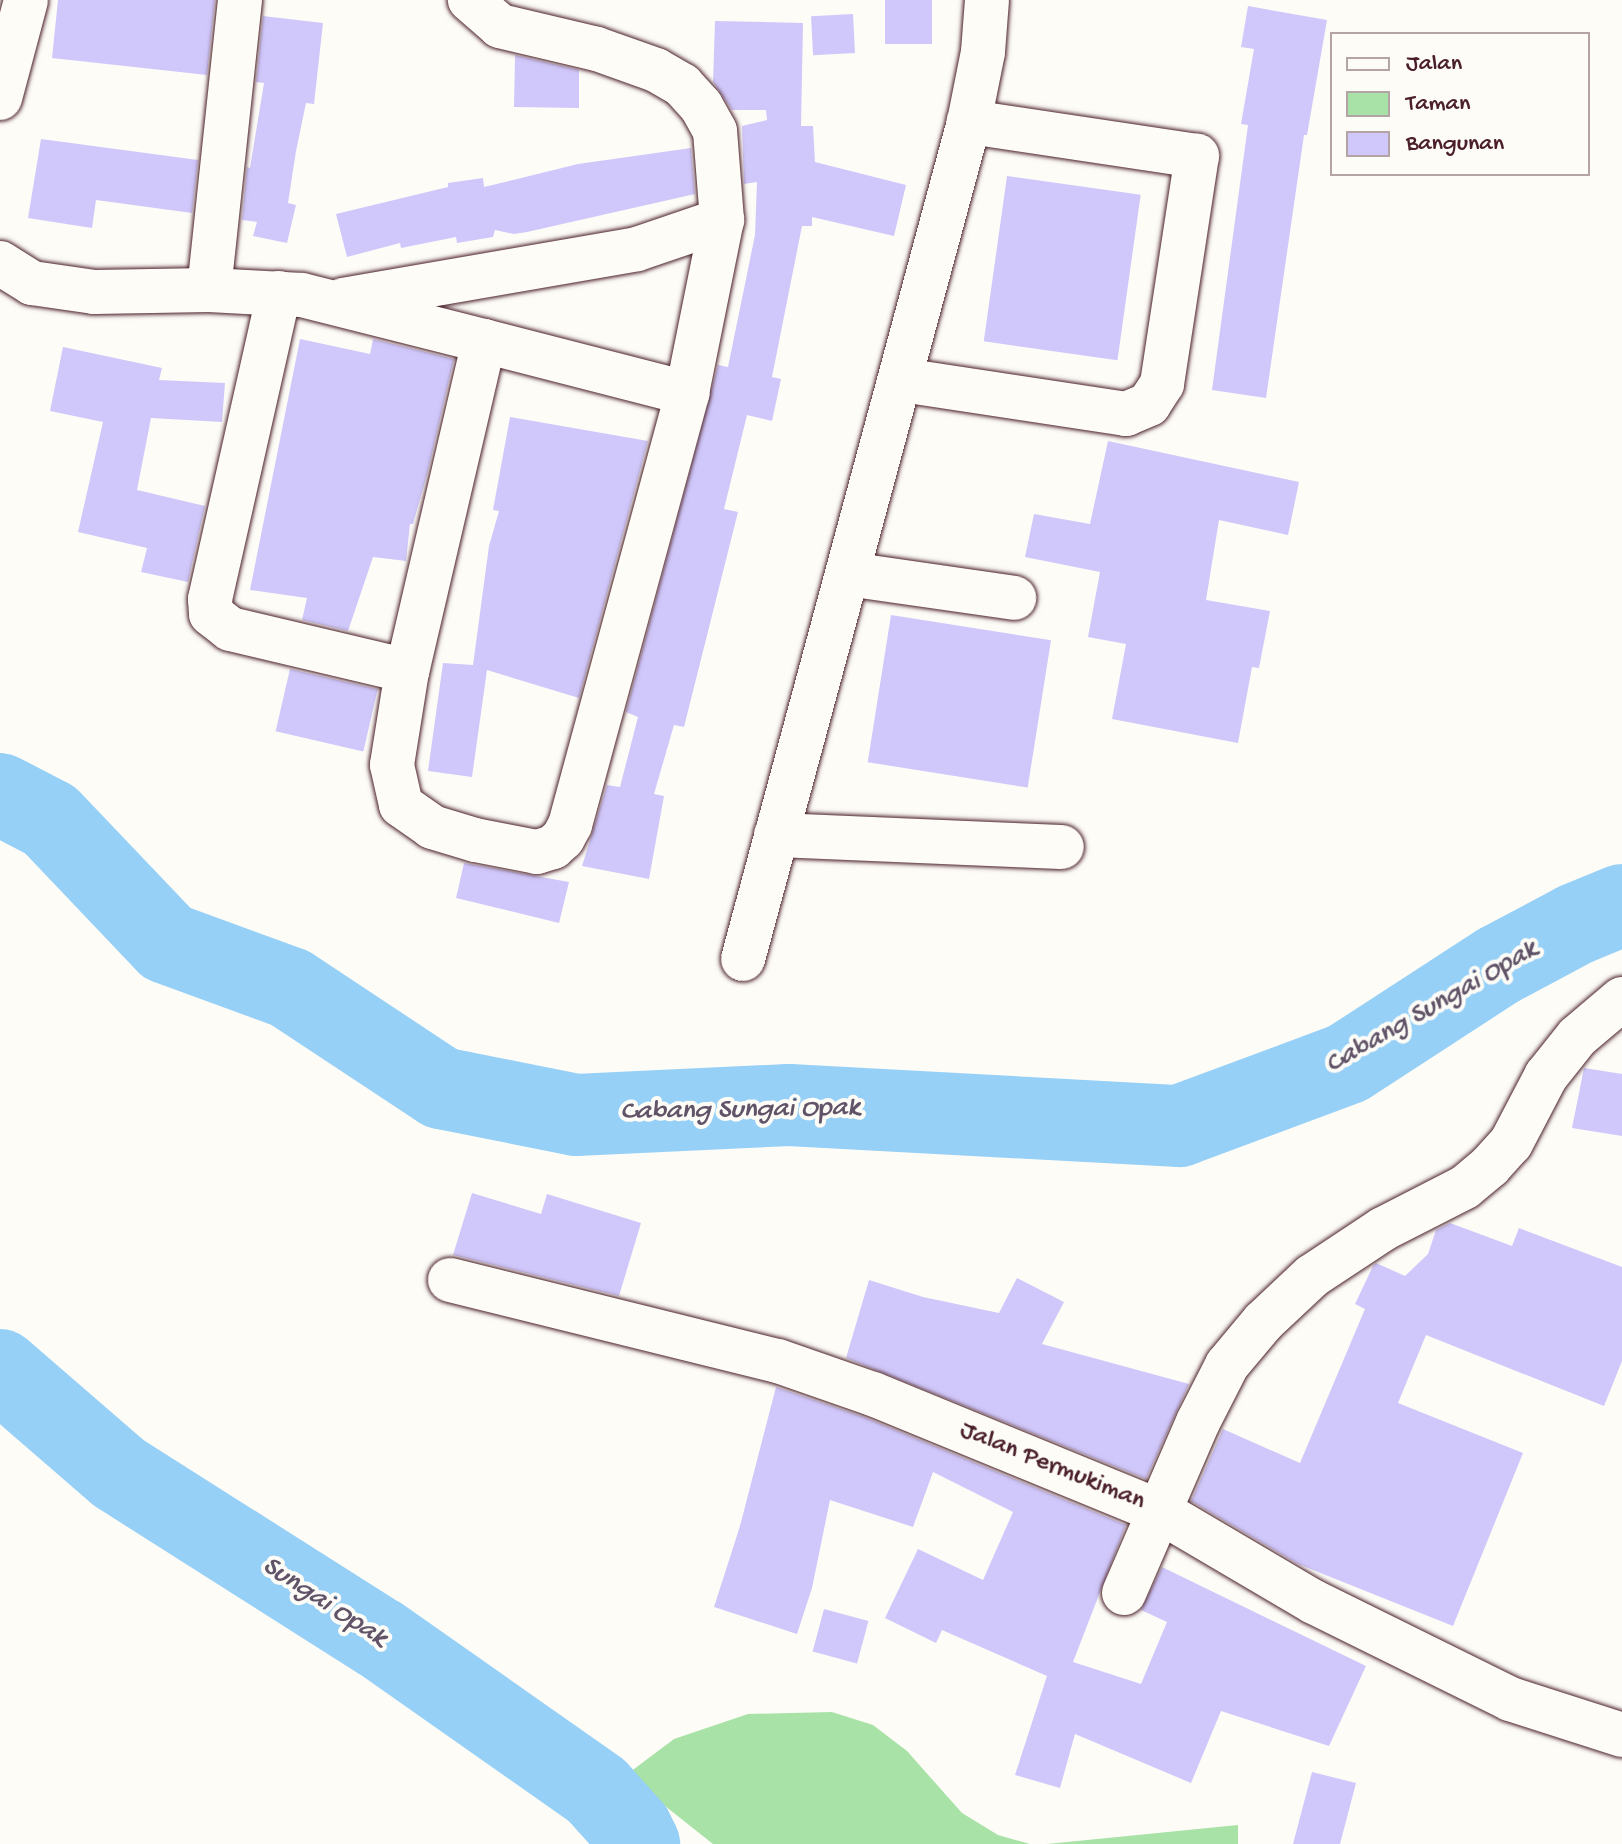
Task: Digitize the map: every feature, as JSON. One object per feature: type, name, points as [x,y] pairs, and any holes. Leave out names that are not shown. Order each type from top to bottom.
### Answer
[{"type":"street","points":[[0,98],[26,0]]},
{"type":"street","points":[[209,290],[240,0]]},
{"type":"street","points":[[470,0],[500,26],[597,49],[656,70],[682,85],[701,106],[715,131],[722,220],[687,393],[583,779],[563,838],[553,847],[537,852],[475,840],[432,827],[401,805],[392,765],[407,671],[484,341]]},
{"type":"street","points":[[743,959],[902,380],[969,122],[983,52],[987,0]]},
{"type":"street","points":[[902,380],[1126,414],[1149,404],[1162,384],[1197,156],[969,122]]},
{"type":"street","points":[[333,302],[637,249],[722,220]]},
{"type":"street","points":[[0,263],[32,283],[94,292],[209,290],[279,293],[333,302],[687,393]]},
{"type":"street","points":[[279,293],[210,599],[211,614],[230,629],[407,671]]},
{"type":"street","points":[[848,574],[1014,598]]},
{"type":"street","points":[[776,835],[1062,847]]},
{"type":"street","points":[[1124,1593],[1198,1422],[1227,1365],[1263,1322],[1312,1276],[1383,1229],[1465,1187],[1490,1166],[1511,1143],[1546,1076],[1577,1037],[1622,999]]},
{"type":"street","name":"Jalan Permukiman","points":[[450,1280],[778,1361],[873,1394],[1161,1512],[1314,1602],[1497,1693],[1622,1735]]},
{"type":"green space","points":[[832,1712],[873,1725],[907,1751],[962,1813],[998,1835],[1030,1844],[713,1844],[626,1775],[674,1739],[748,1714]]},
{"type":"green space","points":[[1238,1825],[1238,1844],[1047,1844]]},
{"type":"building","points":[[58,0],[215,0],[207,75],[52,58]]},
{"type":"building","points":[[885,0],[932,0],[932,44],[885,44]]},
{"type":"building","points":[[1248,6],[1327,20],[1307,135],[1304,135],[1266,398],[1212,390],[1248,125],[1241,124],[1254,49],[1241,47]]},
{"type":"building","points":[[853,14],[855,53],[813,55],[811,16]]},
{"type":"building","points":[[263,16],[323,23],[314,104],[306,103],[296,151],[288,203],[296,205],[287,243],[253,236],[257,222],[242,220],[247,167],[250,168],[264,83],[256,82]]},
{"type":"building","points":[[715,21],[803,23],[801,126],[813,126],[815,162],[906,185],[894,236],[812,217],[812,226],[802,226],[772,377],[781,379],[772,421],[747,415],[724,509],[738,512],[684,727],[674,725],[654,794],[664,796],[649,879],[582,866],[607,785],[620,787],[638,717],[626,712],[718,365],[728,367],[755,235],[757,182],[744,184],[742,126],[767,120],[766,110],[732,110],[713,82]]},
{"type":"building","points":[[515,55],[579,70],[579,108],[514,107]]},
{"type":"building","points":[[41,139],[198,160],[192,213],[96,200],[92,228],[28,218]]},
{"type":"building","points":[[691,148],[695,194],[527,232],[514,234],[495,230],[493,237],[457,243],[456,237],[401,248],[400,243],[347,257],[336,214],[448,187],[448,183],[483,178],[484,187],[578,164]]},
{"type":"building","points":[[1007,176],[1141,195],[1117,360],[984,341]]},
{"type":"building","points":[[300,339],[370,354],[373,339],[454,359],[428,471],[413,524],[410,524],[406,561],[373,557],[348,631],[302,620],[307,598],[250,590]]},
{"type":"building","points":[[63,347],[162,368],[159,380],[225,383],[222,422],[151,418],[137,490],[205,506],[188,582],[141,572],[147,548],[78,532],[103,422],[50,411]]},
{"type":"building","points":[[510,417],[648,441],[579,698],[487,670],[472,777],[428,771],[443,663],[473,665],[489,546],[499,511],[493,510]]},
{"type":"building","points":[[1108,441],[1299,482],[1288,535],[1219,520],[1206,600],[1270,611],[1259,668],[1252,667],[1238,743],[1112,719],[1126,644],[1088,637],[1100,572],[1025,557],[1034,514],[1090,524]]},
{"type":"building","points":[[891,615],[1051,640],[1028,788],[868,762]]},
{"type":"building","points":[[290,669],[378,689],[363,752],[276,731]]},
{"type":"building","points":[[464,863],[569,882],[559,923],[456,898]]},
{"type":"building","points":[[1584,1068],[1622,1074],[1622,1136],[1572,1128]]},
{"type":"building","points":[[472,1193],[541,1214],[547,1194],[641,1223],[619,1296],[453,1255]]},
{"type":"building","points":[[1450,1223],[1512,1246],[1519,1228],[1622,1267],[1622,1361],[1604,1406],[1426,1335],[1398,1403],[1523,1453],[1453,1626],[1298,1564],[1191,1501],[1223,1429],[1300,1463],[1365,1309],[1355,1304],[1373,1266],[1376,1263],[1405,1276],[1428,1254],[1436,1230]]},
{"type":"building","points":[[1017,1278],[1064,1302],[1042,1344],[1189,1384],[1146,1479],[846,1358],[869,1280],[923,1297],[999,1313]]},
{"type":"building","points":[[776,1387],[864,1417],[1126,1525],[1073,1662],[1141,1684],[1167,1622],[1141,1610],[1162,1567],[1366,1666],[1329,1746],[1221,1711],[1191,1783],[1075,1734],[1060,1788],[1015,1775],[1047,1676],[942,1630],[936,1643],[885,1618],[918,1549],[983,1580],[1013,1512],[933,1472],[913,1527],[830,1500],[812,1588],[797,1634],[714,1607],[740,1526]]},
{"type":"building","points":[[824,1609],[868,1621],[857,1663],[813,1652]]},
{"type":"building","points":[[1312,1772],[1356,1783],[1340,1844],[1293,1844]]},
{"type":"waterway","name":"Cabang Sungai Opak","points":[[0,794],[50,820],[167,943],[290,988],[441,1088],[576,1115],[789,1105],[1179,1126],[1348,1063],[1499,965],[1576,924],[1622,905]]},
{"type":"waterway","name":"Sungai Opak","points":[[0,1370],[119,1473],[381,1639],[597,1791],[632,1830],[639,1844]]}]
